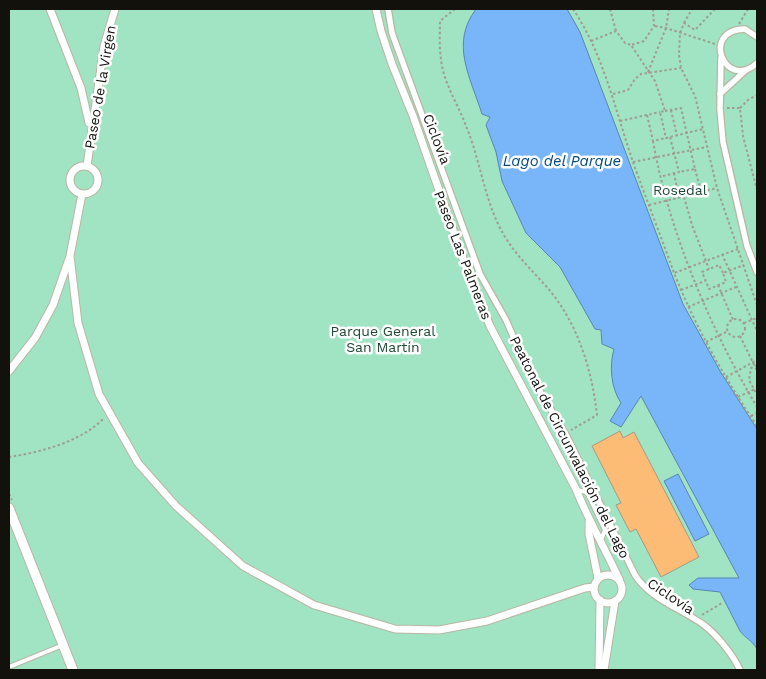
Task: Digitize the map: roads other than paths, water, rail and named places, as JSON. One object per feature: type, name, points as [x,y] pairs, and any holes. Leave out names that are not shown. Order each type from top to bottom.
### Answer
[{"type":"street","points":[[50,9],[81,88],[90,128]]},
{"type":"street","name":"Paseo de la Virgen","points":[[86,166],[90,128],[104,46],[115,9]]},
{"type":"street","name":"Paseo Las Palmeras","points":[[376,9],[392,64],[413,116],[467,270],[490,326],[576,489],[589,521]]},
{"type":"street","name":"Peatonal de Circunvalación del Lago","points":[[388,9],[392,33],[480,274],[506,320],[529,374],[566,435],[635,575],[640,582],[658,596],[705,626],[719,640],[740,670]]},
{"type":"street","points":[[757,37],[745,29],[736,29],[726,34],[720,46],[720,109],[723,142],[747,246],[757,272]]},
{"type":"street","points":[[721,58],[729,67],[746,70]]},
{"type":"street","points":[[720,94],[746,70],[757,63]]},
{"type":"street","points":[[86,166],[97,174],[98,182],[90,193],[82,194],[70,185],[70,175],[77,167],[86,166]]},
{"type":"street","points":[[9,371],[35,338],[53,305],[70,256],[82,194]]},
{"type":"street","points":[[70,256],[78,323],[99,394],[138,463],[176,506],[243,566],[314,605],[395,629],[439,630],[486,621],[585,588],[594,587]]},
{"type":"street","points":[[9,508],[73,670]]},
{"type":"street","points":[[589,521],[601,540],[619,579],[622,591],[615,602],[604,670]]},
{"type":"street","points":[[589,521],[589,534],[598,578],[594,587],[600,600],[599,670]]},
{"type":"street","points":[[598,578],[606,574],[619,579]]},
{"type":"street","points":[[600,600],[607,603],[615,602]]},
{"type":"lane","points":[[576,489],[587,492],[605,530],[601,540]]},
{"type":"lane","points":[[9,668],[63,644]]},
{"type":"water","name":"Lago del Parque","points":[[476,9],[567,9],[580,32],[683,304],[720,371],[757,429],[757,649],[740,631],[720,592],[693,589],[689,585],[698,578],[739,578],[641,396],[621,427],[610,421],[621,403],[615,391],[612,377],[614,349],[602,344],[601,330],[595,329],[560,267],[526,233],[502,181],[496,152],[486,125],[490,117],[482,114],[468,73],[463,48],[468,22]]},
{"type":"water","points":[[678,474],[709,534],[695,541],[664,481]]},
{"type":"park label","name":"Rosedal","points":[[680,190]]},
{"type":"park label","name":"Parque General San Martín","points":[[383,340]]}]
